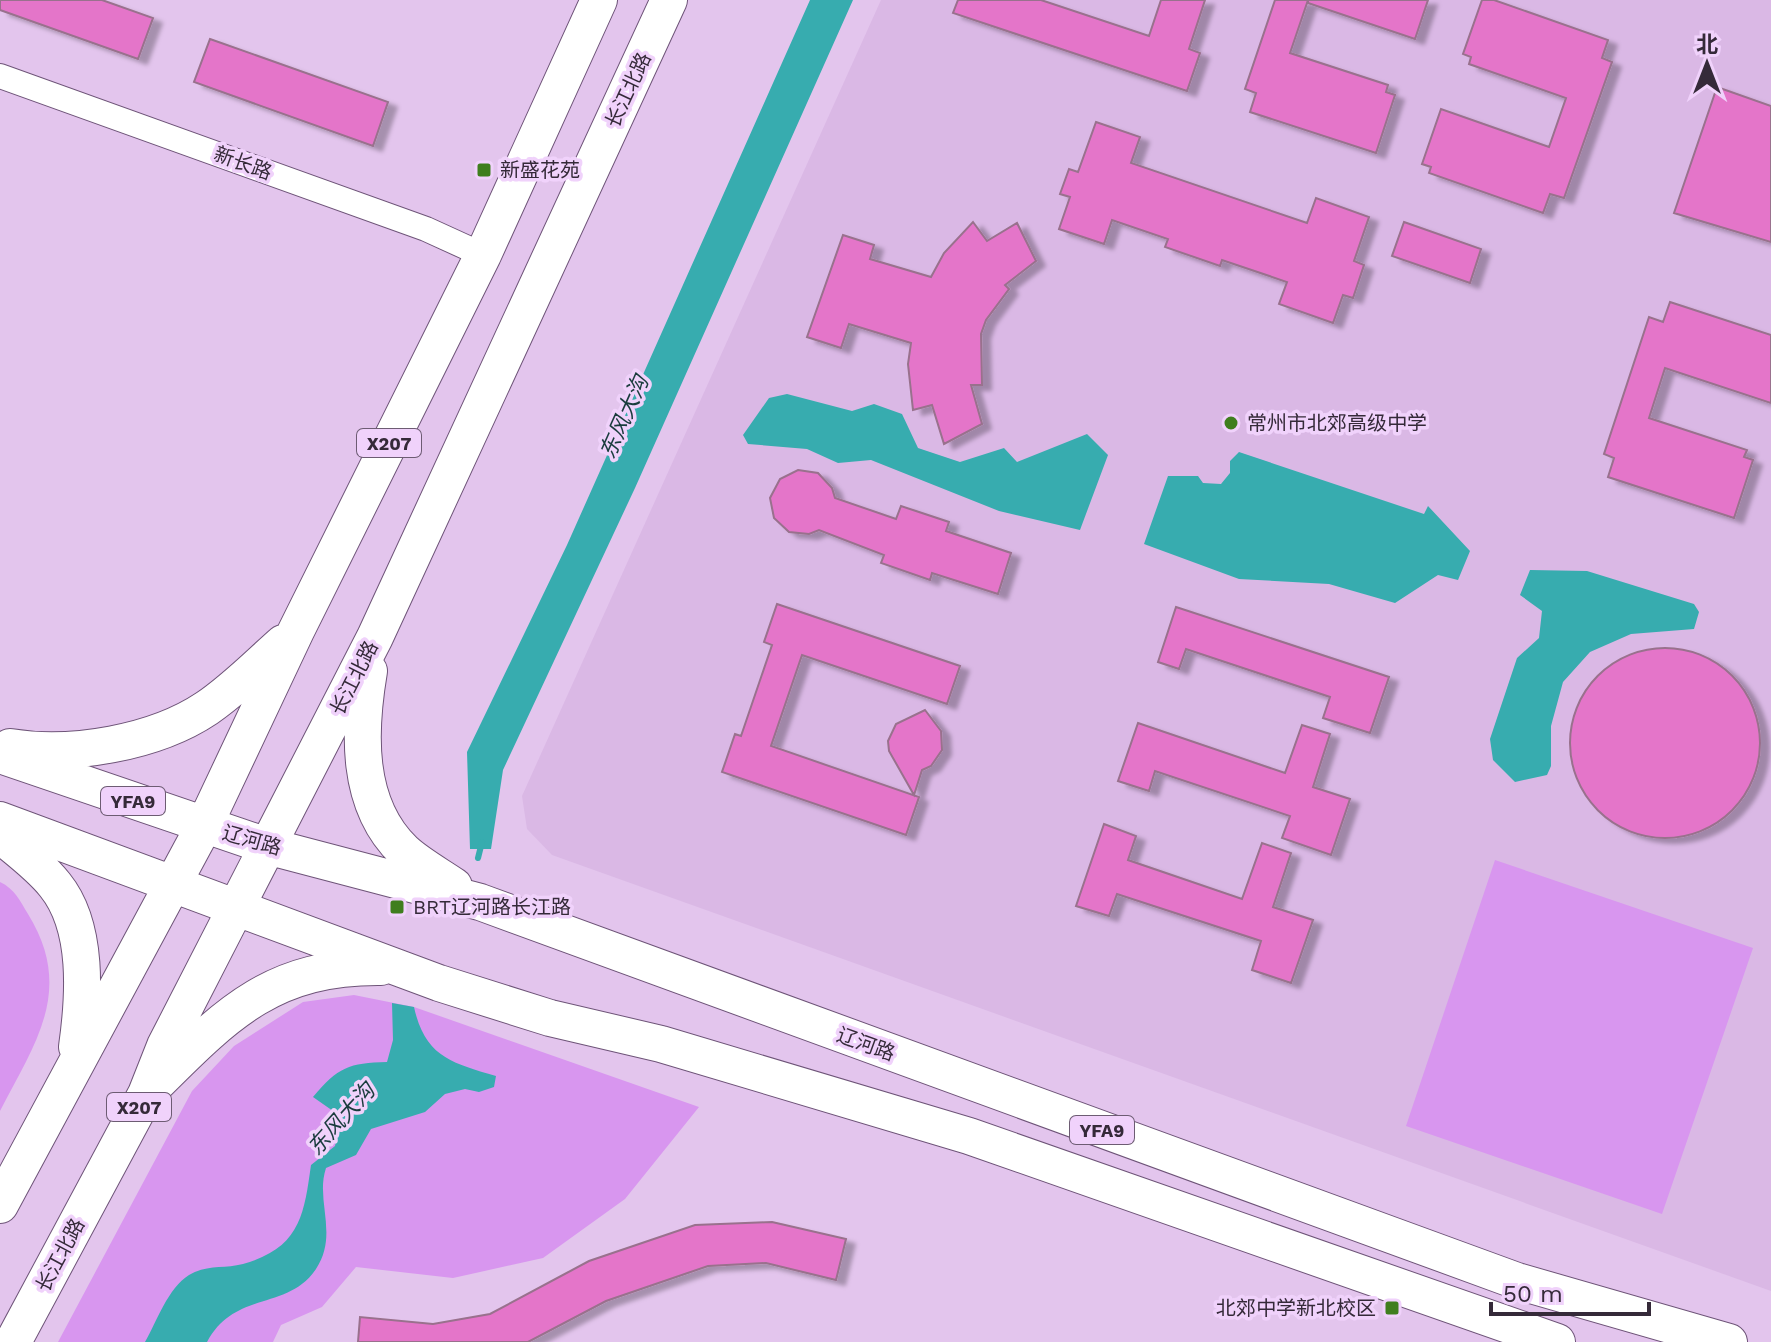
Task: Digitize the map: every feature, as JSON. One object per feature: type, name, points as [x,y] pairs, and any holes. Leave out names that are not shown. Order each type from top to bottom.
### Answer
[{"type":"main road","name":"X207","points":[[0,1205],[204,826],[296,631],[483,255],[599,0]]},
{"type":"main road","name":"长江北路","points":[[13,1342],[146,1094],[165,1046],[375,637],[669,0]]},
{"type":"main road","points":[[11,750],[120,741],[181,723],[239,683],[296,631]]},
{"type":"main road","points":[[375,637],[360,736],[363,767],[374,801],[403,850],[438,883]]},
{"type":"main road","name":"辽河路","points":[[0,734],[11,750],[204,826],[267,846],[438,883],[480,902],[1502,1276],[1729,1342]]},
{"type":"main road","name":"YFA9","points":[[0,820],[439,983],[550,1018],[661,1044],[969,1136],[1557,1342]]},
{"type":"main road","points":[[0,835],[57,887],[69,911],[80,961],[83,1004],[75,1066]]},
{"type":"main road","points":[[0,852],[20,857],[44,874]]},
{"type":"main road","points":[[146,1094],[211,1029],[240,1005],[273,987],[324,971],[398,968]]},
{"type":"street","name":"新长路","points":[[0,76],[426,229],[483,255]]},
{"type":"shaded area","name":"常州市北郊高级中学","points":[[881,0],[1771,0],[1771,1291],[552,855],[527,829],[522,796]]},
{"type":"shaded area","points":[[1495,860],[1753,948],[1662,1214],[1406,1126]]},
{"type":"shaded area","points":[[0,882],[17,896],[42,941],[48,967],[49,992],[37,1039],[0,1111]]},
{"type":"shaded area","points":[[354,995],[414,1007],[699,1107],[625,1199],[543,1258],[453,1278],[356,1267],[322,1307],[281,1325],[273,1342],[58,1342],[192,1091],[234,1046],[303,1002]]},
{"type":"water","points":[[810,0],[853,0],[635,488],[503,770],[491,849],[470,849],[467,752],[567,545]]},
{"type":"water","points":[[787,394],[852,411],[874,404],[902,414],[918,448],[960,462],[1004,448],[1017,462],[1087,434],[1108,455],[1080,530],[999,511],[871,460],[838,463],[807,449],[748,444],[743,435],[769,398]]},
{"type":"water","points":[[1239,452],[1424,514],[1428,506],[1470,551],[1458,580],[1438,575],[1395,603],[1329,584],[1239,579],[1144,544],[1168,476],[1198,476],[1203,483],[1221,484],[1230,473],[1230,461]]},
{"type":"water","points":[[1530,570],[1587,571],[1694,604],[1699,612],[1694,629],[1631,634],[1590,652],[1563,682],[1551,726],[1551,766],[1547,775],[1515,782],[1493,760],[1490,739],[1517,658],[1539,638],[1542,611],[1520,595]]},
{"type":"water","points":[[392,1003],[414,1007],[425,1037],[433,1047],[454,1062],[496,1076],[494,1087],[479,1092],[465,1089],[445,1094],[425,1112],[371,1129],[356,1155],[326,1168],[323,1193],[326,1243],[316,1269],[304,1282],[291,1291],[232,1315],[207,1342],[145,1342],[169,1296],[189,1275],[203,1269],[243,1264],[277,1249],[288,1239],[301,1214],[311,1165],[335,1146],[340,1122],[333,1111],[313,1097],[345,1069],[387,1062],[393,1040]]},
{"type":"building","points":[[0,0],[102,0],[153,18],[138,59],[0,10]]},
{"type":"building","points":[[958,0],[1041,0],[1149,36],[1161,0],[1205,0],[1189,49],[1200,53],[1187,91],[953,13]]},
{"type":"building","points":[[1275,0],[1308,0],[1290,53],[1388,85],[1386,92],[1395,95],[1376,153],[1250,112],[1256,93],[1245,89]]},
{"type":"building","points":[[1308,0],[1428,0],[1415,39],[1308,3]]},
{"type":"building","points":[[1482,0],[1494,0],[1608,40],[1602,58],[1612,62],[1564,198],[1550,194],[1543,213],[1429,173],[1431,167],[1422,164],[1441,109],[1549,147],[1566,98],[1469,64],[1471,57],[1463,54]]},
{"type":"building","points":[[210,39],[388,102],[373,146],[194,82]]},
{"type":"building","points":[[1717,87],[1771,106],[1771,242],[1674,213]]},
{"type":"building","points":[[1096,122],[1140,137],[1131,163],[1307,223],[1316,198],[1369,217],[1354,261],[1364,265],[1353,298],[1343,295],[1333,323],[1279,304],[1287,282],[1222,260],[1220,266],[1165,247],[1168,239],[1112,220],[1104,244],[1059,229],[1070,197],[1060,194],[1069,169],[1078,172]]},
{"type":"building","points":[[973,222],[987,241],[1017,223],[1036,261],[1005,285],[1009,289],[986,320],[981,334],[982,385],[971,385],[982,424],[944,444],[932,405],[913,410],[908,364],[911,343],[849,324],[841,348],[807,337],[843,235],[874,245],[870,259],[931,277],[944,253]]},
{"type":"building","points":[[1404,222],[1481,249],[1470,283],[1392,256]]},
{"type":"building","points":[[1670,302],[1771,335],[1771,403],[1665,368],[1649,418],[1747,450],[1744,457],[1753,460],[1734,518],[1608,477],[1614,458],[1604,454],[1649,317],[1663,322]]},
{"type":"building","points":[[798,470],[818,473],[832,488],[835,498],[896,519],[901,506],[949,522],[946,531],[1011,553],[998,594],[932,573],[930,580],[881,563],[884,555],[819,530],[809,534],[789,532],[774,518],[770,498],[780,479]]},
{"type":"building","points":[[777,604],[960,666],[947,704],[802,655],[771,746],[919,797],[906,835],[722,772],[735,734],[741,736],[772,645],[764,642]]},
{"type":"building","points":[[1176,607],[1389,677],[1370,733],[1323,718],[1330,697],[1186,649],[1179,669],[1158,662]]},
{"type":"building","points":[[1665,648],[1701,655],[1732,676],[1753,707],[1760,743],[1753,779],[1732,810],[1701,831],[1665,838],[1629,831],[1598,810],[1577,779],[1570,743],[1577,707],[1598,676],[1629,655]]},
{"type":"building","points":[[925,710],[941,731],[942,750],[931,766],[922,770],[914,795],[889,751],[888,741],[896,724]]},
{"type":"building","points":[[1138,723],[1285,773],[1302,725],[1330,734],[1313,787],[1350,799],[1331,855],[1282,838],[1290,816],[1155,771],[1149,791],[1118,781]]},
{"type":"building","points":[[1104,824],[1136,836],[1128,860],[1242,899],[1262,843],[1291,853],[1273,907],[1313,920],[1291,983],[1252,970],[1261,941],[1117,894],[1109,916],[1076,906]]},
{"type":"building","points":[[772,1222],[846,1239],[836,1280],[766,1263],[708,1266],[606,1301],[528,1342],[358,1342],[360,1317],[433,1324],[490,1314],[589,1261],[695,1225]]},
{"type":"waterway","name":"东风大沟","points":[[478,858],[482,842]]},
{"type":"place","name":"新盛花苑","points":[[484,170]]},
{"type":"place","name":"常州市北郊高级中学","points":[[1231,423]]},
{"type":"place","name":"BRT辽河路长江路","points":[[397,907]]},
{"type":"place","name":"北郊中学新北校区","points":[[1392,1308]]}]
